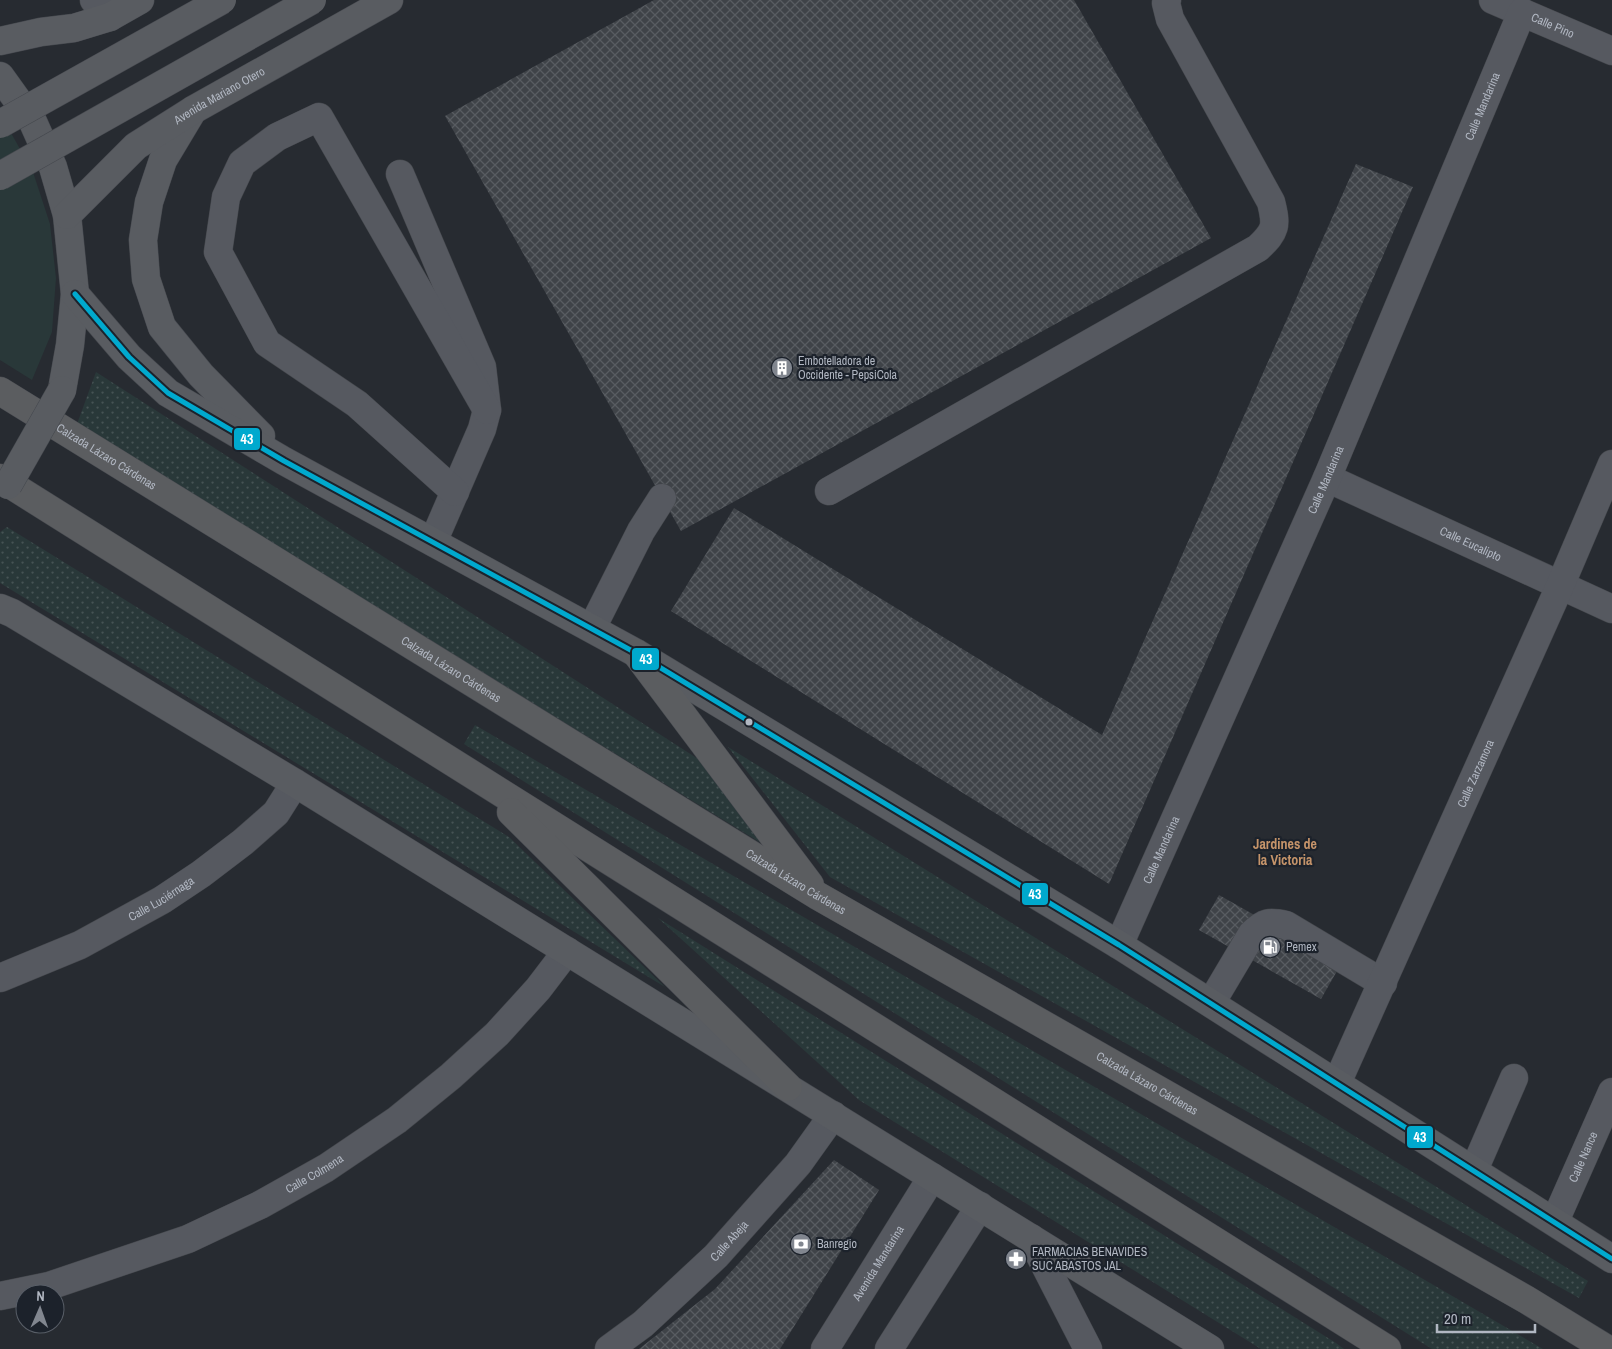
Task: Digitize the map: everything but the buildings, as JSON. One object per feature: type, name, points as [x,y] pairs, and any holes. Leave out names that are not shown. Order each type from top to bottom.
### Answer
[{"type":"highway","name":"Calzada Lázaro Cárdenas","points":[[0,391],[818,896],[1527,1300],[1607,1349]]},
{"type":"highway","points":[[3,486],[476,777],[1387,1349]]},
{"type":"highway","points":[[636,653],[818,896]]},
{"type":"highway","points":[[476,777],[788,1088]]},
{"type":"main road","points":[[0,41],[41,32],[74,28],[102,8],[140,0]]},
{"type":"main road","points":[[0,124],[222,0]]},
{"type":"main road","points":[[0,176],[312,0]]},
{"type":"main road","name":"Avenida Mariano Otero","points":[[68,214],[136,146],[193,110],[388,0]]},
{"type":"main road","points":[[0,76],[33,122],[54,167],[68,214],[75,294],[70,345],[62,390],[3,486]]},
{"type":"main road","points":[[193,110],[163,160],[148,202],[143,240],[146,279],[162,326],[201,375],[284,460]]},
{"type":"main road","points":[[75,294],[129,357],[168,393],[284,460],[636,653],[1119,945],[1612,1259]]},
{"type":"main road","points":[[0,608],[12,612],[295,783],[1210,1349]]},
{"type":"street","points":[[830,491],[1258,248],[1271,236],[1275,219],[1271,202],[1170,19],[1167,0]]},
{"type":"street","name":"Calle Pino","points":[[1493,0],[1612,51]]},
{"type":"street","name":"Calle Mandarina","points":[[1119,945],[1328,478],[1522,12]]},
{"type":"street","points":[[454,492],[357,404],[267,343],[218,252],[226,197],[242,163],[277,137],[319,117],[487,410]]},
{"type":"street","points":[[400,174],[482,367],[487,410],[482,429],[433,542]]},
{"type":"street","name":"Calle Zarzamora","points":[[1337,1083],[1560,586],[1612,464]]},
{"type":"street","name":"Calle Eucalipto","points":[[1328,478],[1612,609]]},
{"type":"street","points":[[592,628],[641,531],[662,498]]},
{"type":"street","name":"Calle Luciérnaga","points":[[0,978],[80,946],[123,923],[185,884],[243,842],[276,813],[295,783]]},
{"type":"street","points":[[1211,1003],[1252,934],[1261,925],[1274,922],[1286,925],[1383,983]]},
{"type":"street","name":"Calle Colmena","points":[[0,1296],[49,1286],[188,1239],[260,1205],[326,1168],[397,1120],[458,1070],[497,1034],[538,989],[567,951]]},
{"type":"street","points":[[1474,1170],[1514,1078]]},
{"type":"street","name":"Calle Nance","points":[[1555,1221],[1612,1092]]},
{"type":"street","name":"Calle Abeja","points":[[609,1349],[643,1324],[716,1256],[798,1164],[833,1116]]},
{"type":"street","name":"Avenida Mandarina","points":[[825,1349],[932,1177]]},
{"type":"street","points":[[889,1349],[980,1206]]},
{"type":"street","points":[[1031,1238],[1088,1349]]},
{"type":"shaded area","points":[[0,117],[6,124],[33,172],[50,224],[56,278],[52,332],[32,380],[0,360]]},
{"type":"shaded area","points":[[96,372],[706,764],[771,849],[77,424]]},
{"type":"shaded area","points":[[7,527],[509,837],[665,987],[0,583],[0,532]]},
{"type":"shaded area","points":[[475,725],[1543,1349],[1432,1349],[464,744]]},
{"type":"shaded area","points":[[728,747],[1588,1281],[1579,1298],[830,877]]},
{"type":"shaded area","points":[[658,918],[1344,1349],[1261,1349],[859,1100]]},
{"type":"transit line","name":"43","points":[[75,294],[129,357],[168,393],[284,461],[636,653],[1119,945],[1612,1259]]},
{"type":"place","name":"Embotelladora de Occidente - PepsiCola","points":[[782,368]]},
{"type":"place","name":"Pemex","points":[[1270,947]]},
{"type":"place","name":"Banregio","points":[[801,1244]]},
{"type":"place","name":"FARMACIAS BENAVIDES SUC ABASTOS JAL","points":[[1016,1259]]},
{"type":"district","name":"Jardines de la Victoria","points":[[1285,852]]}]
